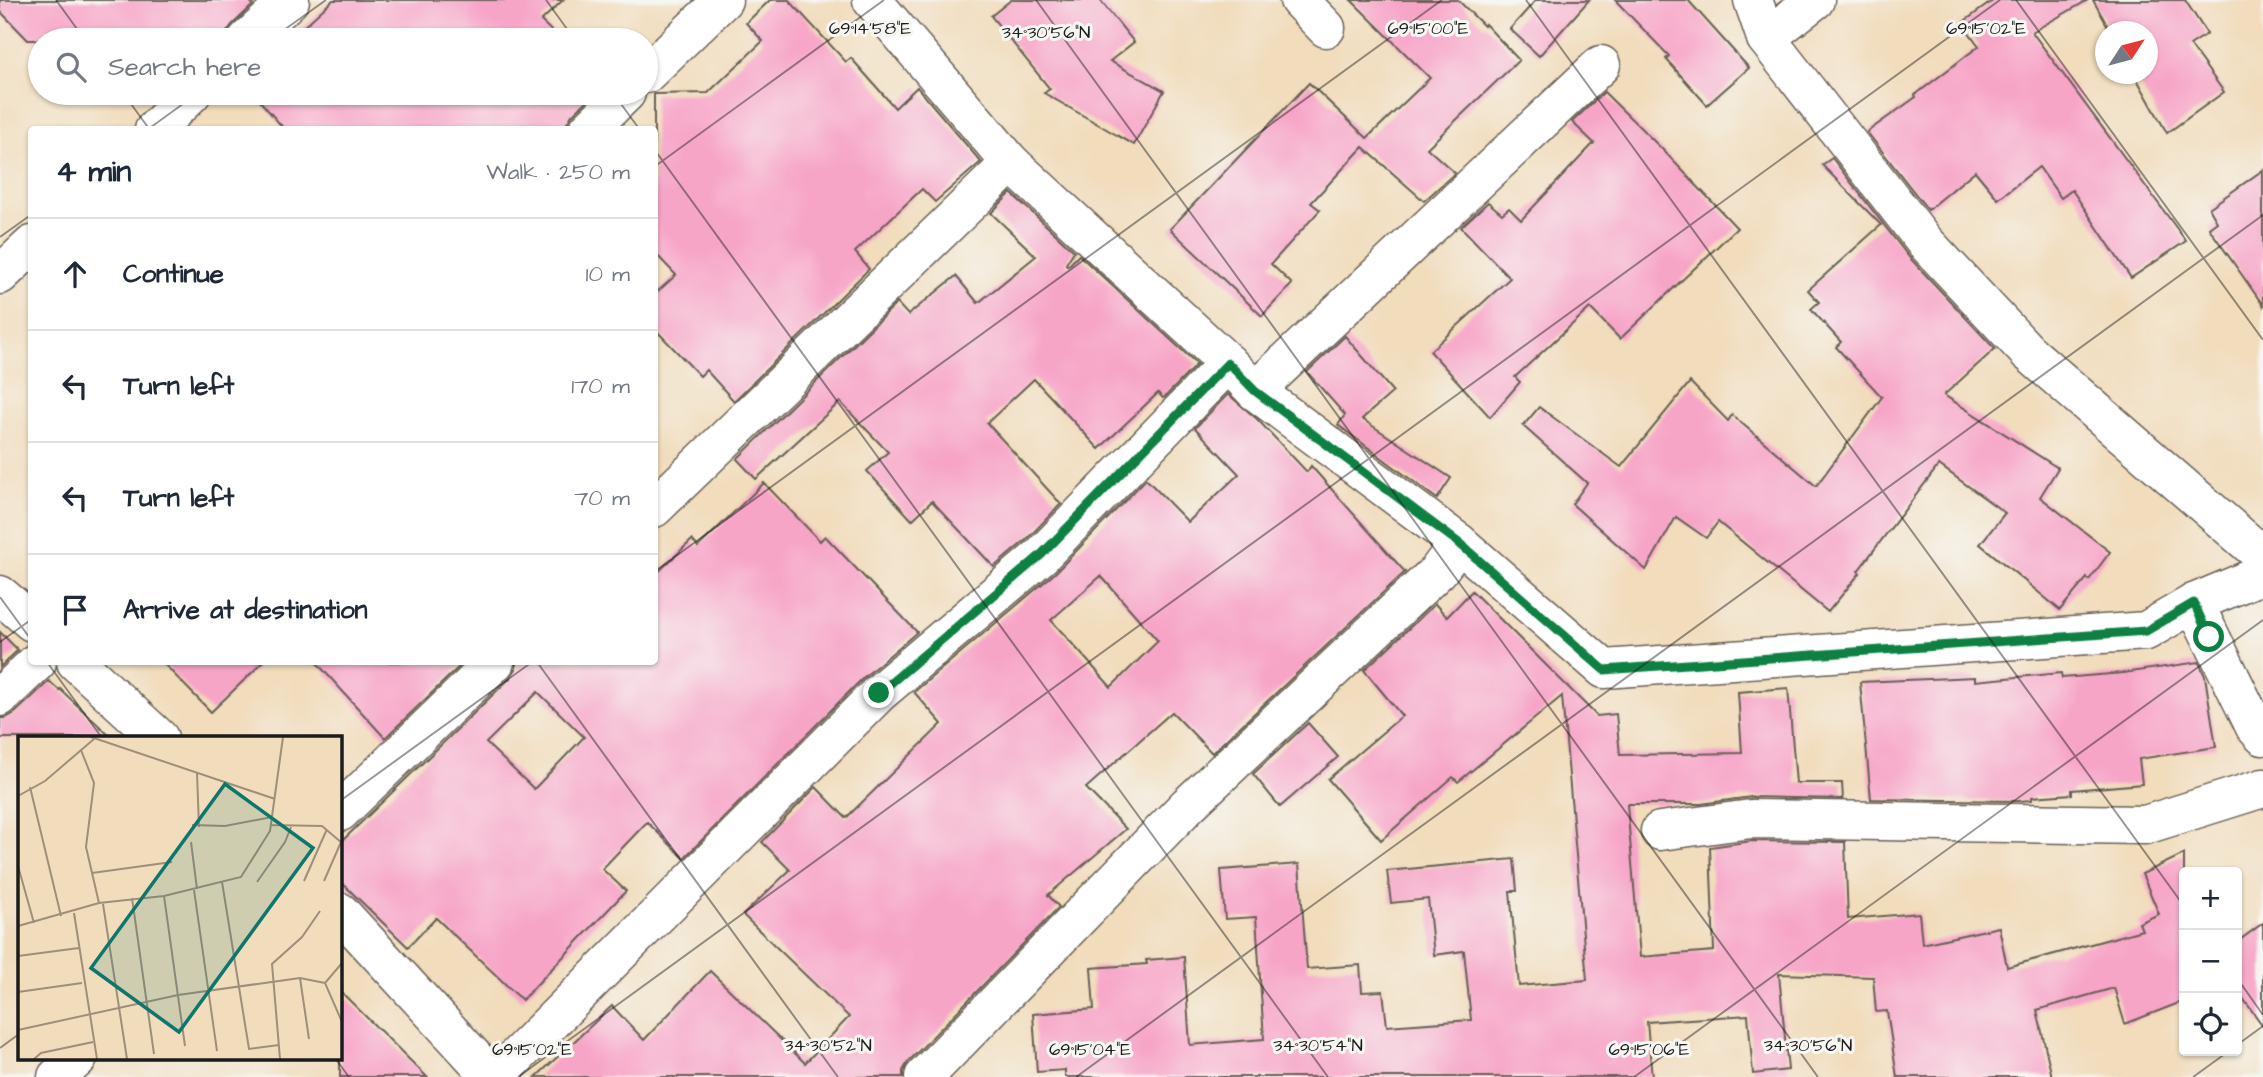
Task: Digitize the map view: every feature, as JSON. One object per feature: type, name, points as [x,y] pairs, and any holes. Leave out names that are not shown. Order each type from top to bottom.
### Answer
[{"type":"street","points":[[260,28],[290,0]]},
{"type":"street","points":[[658,62],[723,0]]},
{"type":"street","points":[[872,0],[1011,163],[1255,391],[1459,543],[1604,670],[2146,631],[2194,603],[2263,574]]},
{"type":"street","points":[[1298,0],[1325,28]]},
{"type":"street","points":[[1753,0],[1766,38],[1924,242],[2028,352],[2263,556]]},
{"type":"street","points":[[1766,38],[1815,0]]},
{"type":"street","points":[[1255,391],[1601,65]]},
{"type":"street","points":[[157,126],[179,105]]},
{"type":"street","points":[[592,126],[614,105]]},
{"type":"street","points":[[658,504],[1011,163]]},
{"type":"street","points":[[0,275],[28,250]]},
{"type":"street","points":[[341,913],[494,1077],[879,693],[1041,555],[1228,363]]},
{"type":"street","points":[[924,1077],[1188,805],[1438,572],[1459,543]]},
{"type":"street","points":[[0,595],[28,619]]},
{"type":"street","points":[[2194,603],[2255,727],[2263,736]]},
{"type":"street","points":[[0,697],[34,665]]},
{"type":"street","points":[[79,665],[158,736]]},
{"type":"street","points":[[341,811],[492,665]]},
{"type":"street","points":[[1660,831],[1751,819],[2146,825],[2263,788]]},
{"type":"street","points":[[57,1077],[76,1060]]},
{"type":"building","points":[[0,0],[249,0],[253,5],[230,28],[28,28],[28,40],[0,11]]},
{"type":"building","points":[[333,0],[563,0],[541,21],[548,28],[302,28]]},
{"type":"building","points":[[770,0],[789,0],[846,62],[851,58],[895,108],[917,87],[981,162],[935,202],[922,189],[855,252],[869,269],[734,401],[706,370],[700,376],[658,332],[658,291],[676,275],[658,256],[658,126],[654,126],[654,105],[658,105],[658,94],[708,93],[763,41],[746,23]]},
{"type":"building","points":[[1011,0],[1100,0],[1134,42],[1110,61],[1164,91],[1134,145],[1044,93],[1050,89],[991,16]]},
{"type":"building","points":[[1351,0],[1458,0],[1519,60],[1427,148],[1455,173],[1424,201],[1363,147],[1311,203],[1320,210],[1271,264],[1292,284],[1262,316],[1170,229],[1309,83],[1367,138],[1430,78]]},
{"type":"building","points":[[1536,0],[1589,0],[1539,56],[1510,29]]},
{"type":"building","points":[[1615,0],[1688,0],[1749,68],[1707,105],[1666,59],[1669,56]]},
{"type":"building","points":[[1994,0],[2088,0],[2032,32],[2186,241],[2131,278],[2072,190],[2061,198],[2039,167],[1998,199],[1975,171],[1928,210],[1867,132],[1979,46],[1962,23]]},
{"type":"building","points":[[2093,0],[2185,0],[2207,34],[2190,45],[2224,92],[2167,133],[2140,84],[2158,84],[2158,21],[2105,21]]},
{"type":"building","points":[[1604,92],[1737,228],[1620,339],[1590,308],[1515,377],[1520,382],[1490,417],[1430,351],[1510,278],[1461,227],[1488,202],[1502,214],[1509,208],[1521,220],[1594,143],[1572,122]]},
{"type":"building","points":[[263,105],[582,105],[572,115],[567,126],[282,126]]},
{"type":"building","points":[[1832,158],[1909,257],[1995,349],[1944,395],[2058,468],[2040,497],[2110,552],[2089,580],[2087,578],[2060,610],[1980,544],[2005,513],[1939,465],[1828,612],[1718,522],[1706,538],[1676,517],[1646,570],[1572,504],[1587,483],[1523,426],[1539,407],[1621,467],[1690,382],[1728,421],[1732,415],[1816,486],[1882,397],[1836,347],[1841,342],[1811,309],[1819,302],[1808,290],[1881,225],[1822,165]]},
{"type":"building","points":[[2263,170],[2263,305],[2209,228],[2217,222],[2209,208]]},
{"type":"building","points":[[1011,193],[1074,251],[1066,264],[1068,266],[1079,255],[1197,364],[1165,397],[1158,393],[1099,449],[1034,379],[987,423],[1061,504],[1026,540],[994,567],[932,501],[912,520],[867,471],[888,452],[840,402],[756,479],[737,459],[897,303],[908,315],[956,276],[978,303],[1036,256],[991,213]]},
{"type":"building","points":[[1345,336],[1393,392],[1362,419],[1451,478],[1437,499],[1338,425],[1345,415],[1307,372]]},
{"type":"building","points":[[1228,394],[1257,419],[1307,472],[1311,466],[1405,572],[1212,753],[1172,712],[1086,788],[1126,829],[1048,895],[1059,907],[908,1062],[903,1077],[536,1077],[612,1006],[644,1040],[710,971],[805,1063],[849,1017],[743,915],[790,870],[762,842],[816,787],[846,818],[942,724],[914,692],[1055,573],[1146,479],[1188,522],[1239,474],[1195,428]],"holes":[[[1101,576],[1158,641],[1111,687],[1051,620]]]},
{"type":"building","points":[[764,483],[820,541],[825,536],[917,632],[864,677],[684,858],[647,822],[602,869],[626,891],[522,1000],[436,918],[408,947],[341,882],[341,842],[510,678],[516,665],[658,665],[658,572],[692,540],[698,547]],"holes":[[[538,692],[584,737],[534,789],[486,743]]]},
{"type":"building","points":[[1472,591],[1597,716],[1616,714],[1620,755],[1742,753],[1738,692],[1788,688],[1796,783],[1842,783],[1843,799],[1751,797],[1701,804],[1627,804],[1640,957],[1714,951],[1710,847],[1752,841],[1845,842],[1848,919],[1919,913],[1922,944],[1999,927],[2007,967],[2142,930],[2139,923],[2159,914],[2142,874],[2184,854],[2184,867],[2179,867],[2179,1003],[2125,1024],[2114,988],[2037,1010],[2052,1077],[1897,1077],[1887,1011],[1876,1012],[1873,977],[1779,974],[1788,1070],[1753,1074],[1748,1015],[1647,1022],[1652,1077],[1065,1077],[1065,1070],[1037,1072],[1033,1014],[1094,1009],[1091,968],[1147,964],[1146,960],[1184,957],[1190,1045],[1264,1039],[1256,917],[1225,919],[1221,870],[1299,864],[1307,969],[1360,965],[1362,992],[1383,991],[1387,1026],[1471,1020],[1464,951],[1434,955],[1428,899],[1391,903],[1387,871],[1514,859],[1517,891],[1510,891],[1519,986],[1587,980],[1562,696],[1458,782],[1453,777],[1381,840],[1328,779],[1402,716],[1364,670],[1435,604],[1447,617]]},
{"type":"building","points":[[0,632],[18,650],[0,667]]},
{"type":"building","points":[[2199,662],[2205,676],[2216,747],[2139,759],[2142,784],[2072,790],[2072,794],[2032,797],[2032,800],[2018,801],[1871,799],[1860,682],[1975,677],[1975,681],[2061,673],[2062,678],[2123,673]]},
{"type":"building","points":[[165,665],[260,665],[211,712]]},
{"type":"building","points":[[319,665],[461,665],[385,738]]},
{"type":"building","points":[[49,681],[110,736],[0,738],[0,718],[15,713]]},
{"type":"building","points":[[1308,723],[1338,757],[1280,807],[1253,774]]},
{"type":"building","points":[[2263,923],[2263,1026],[2242,997],[2242,938]]},
{"type":"building","points":[[341,992],[427,1077],[340,1077]]},
{"type":"route","points":[[879,693],[1041,555],[1228,363],[1255,391],[1459,543],[1604,670],[2146,631],[2194,603],[2209,637]]}]
